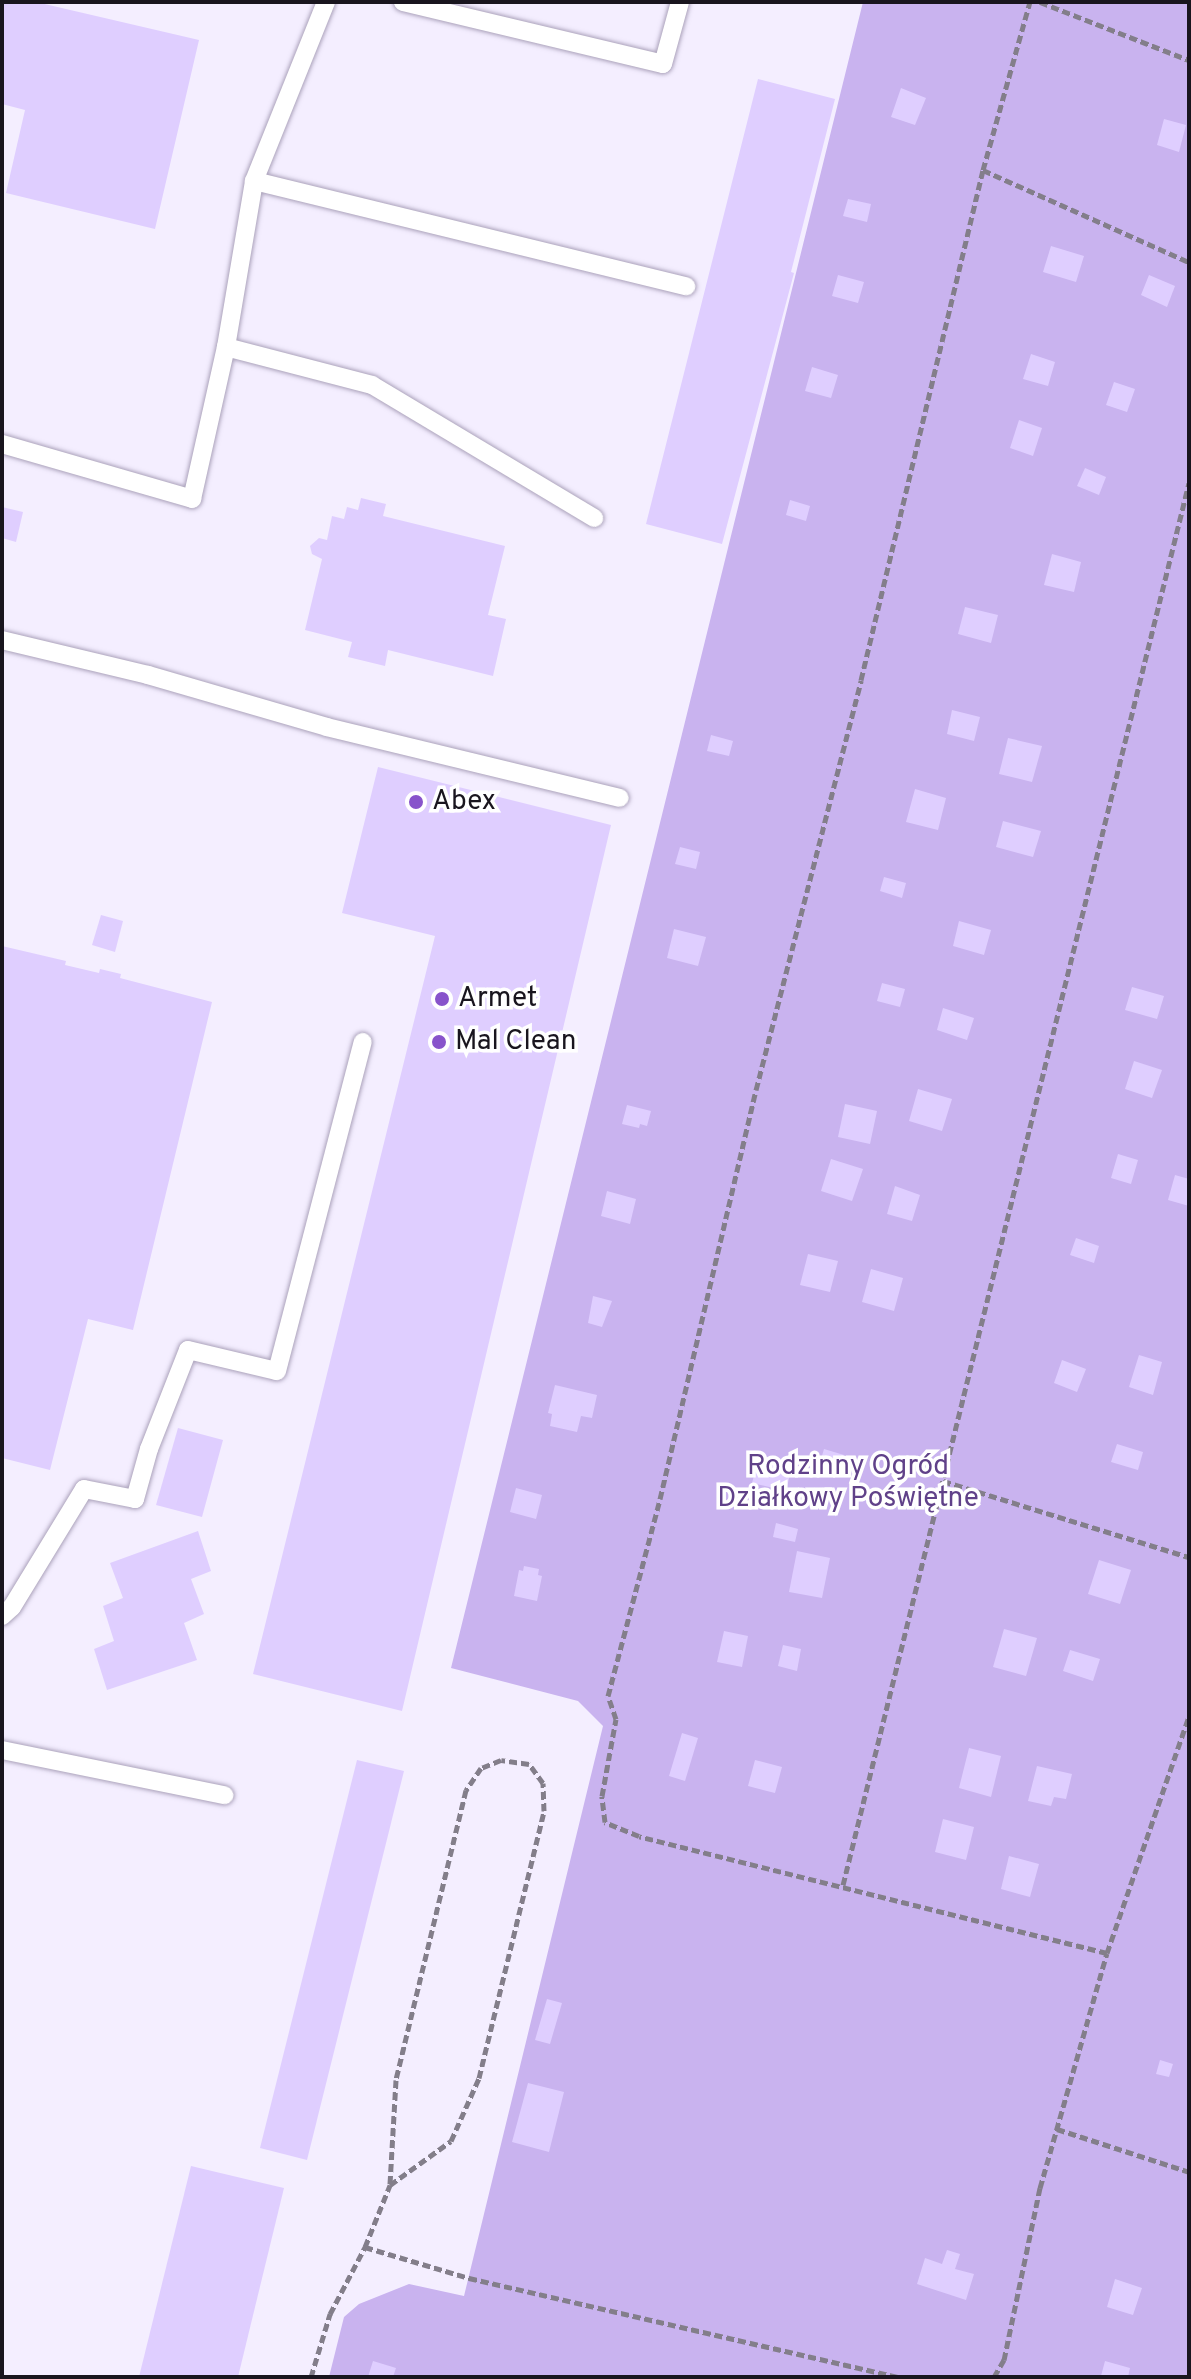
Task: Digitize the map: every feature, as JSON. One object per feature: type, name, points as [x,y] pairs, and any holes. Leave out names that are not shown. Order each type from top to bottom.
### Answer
[{"type":"lane","points":[[2,444],[192,499],[226,347],[254,181],[326,2]]},
{"type":"lane","points":[[403,2],[663,64],[680,2]]},
{"type":"lane","points":[[254,181],[686,286]]},
{"type":"lane","points":[[226,347],[372,385],[594,518]]},
{"type":"lane","points":[[2,640],[148,675],[327,727],[620,798]]},
{"type":"lane","points":[[2,1616],[12,1607],[84,1489],[135,1499],[149,1449],[188,1350],[277,1371],[363,1042]]},
{"type":"lane","points":[[2,1750],[224,1795]]},
{"type":"path","points":[[1030,2],[983,170],[861,680],[756,1090],[660,1499],[608,1696],[616,1719],[602,1796],[605,1822],[639,1836],[1107,1953]]},
{"type":"path","points":[[1040,2],[1189,60]]},
{"type":"path","points":[[983,170],[1189,262]]},
{"type":"path","points":[[843,1885],[1189,483]]},
{"type":"path","points":[[943,1481],[1189,1557]]},
{"type":"path","points":[[994,2377],[1004,2360],[1040,2188],[1107,1953],[1189,1716]]},
{"type":"path","points":[[311,2377],[330,2314],[365,2247],[390,2185],[396,2080],[466,1790],[481,1768],[501,1760],[529,1764],[543,1783],[544,1811],[479,2078],[451,2141],[390,2185]]},
{"type":"path","points":[[1057,2129],[1189,2172]]},
{"type":"path","points":[[365,2247],[469,2278],[899,2377]]},
{"type":"green space","name":"Rodzinny Ogród Działkowy Poświętne","points":[[863,2],[1189,2],[1189,2377],[329,2377],[344,2317],[359,2304],[409,2284],[464,2296],[603,1726],[578,1701],[451,1668]]},
{"type":"building","points":[[2,2],[36,2],[199,40],[155,229],[6,193],[25,110],[2,104]]},
{"type":"building","points":[[758,79],[835,99],[791,272],[794,273],[722,544],[646,524]]},
{"type":"building","points":[[901,88],[926,98],[915,125],[891,117]]},
{"type":"building","points":[[1164,119],[1186,125],[1179,152],[1157,145]]},
{"type":"building","points":[[848,199],[871,204],[867,222],[843,216]]},
{"type":"building","points":[[1051,246],[1084,256],[1076,282],[1043,272]]},
{"type":"building","points":[[838,275],[864,282],[858,303],[832,296]]},
{"type":"building","points":[[1149,275],[1175,286],[1167,307],[1141,295]]},
{"type":"building","points":[[1031,354],[1055,362],[1048,386],[1023,379]]},
{"type":"building","points":[[812,367],[838,375],[831,398],[805,391]]},
{"type":"building","points":[[1114,382],[1135,389],[1127,412],[1106,405]]},
{"type":"building","points":[[1019,420],[1042,428],[1033,456],[1010,448]]},
{"type":"building","points":[[1085,468],[1106,477],[1099,495],[1077,486]]},
{"type":"building","points":[[361,498],[386,504],[383,516],[505,546],[488,615],[506,619],[493,676],[388,650],[385,666],[348,657],[352,642],[305,630],[322,559],[312,554],[310,546],[319,538],[327,540],[332,516],[344,519],[347,507],[358,510]]},
{"type":"building","points":[[790,500],[810,506],[806,521],[786,515]]},
{"type":"building","points":[[2,507],[23,512],[16,542],[2,538]]},
{"type":"building","points":[[1052,554],[1081,562],[1074,592],[1044,585]]},
{"type":"building","points":[[965,607],[998,615],[991,643],[958,634]]},
{"type":"building","points":[[952,710],[980,717],[974,741],[947,734]]},
{"type":"building","points":[[711,735],[733,741],[729,756],[707,751]]},
{"type":"building","points":[[1008,738],[1042,746],[1032,782],[999,774]]},
{"type":"building","points":[[378,767],[611,825],[402,1711],[253,1674],[435,936],[342,913]]},
{"type":"building","points":[[915,789],[946,798],[938,830],[906,822]]},
{"type":"building","points":[[1003,821],[1041,831],[1033,857],[996,847]]},
{"type":"building","points":[[680,847],[700,852],[696,869],[675,864]]},
{"type":"building","points":[[884,877],[906,883],[902,898],[880,891]]},
{"type":"building","points":[[101,915],[123,921],[115,952],[92,945]]},
{"type":"building","points":[[959,921],[991,930],[984,955],[953,946]]},
{"type":"building","points":[[674,929],[706,937],[698,966],[667,958]]},
{"type":"building","points":[[2,946],[66,961],[65,965],[99,973],[100,969],[121,974],[120,978],[212,1002],[133,1330],[88,1319],[50,1470],[2,1458]]},
{"type":"building","points":[[882,983],[905,989],[900,1007],[877,1001]]},
{"type":"building","points":[[1132,987],[1164,996],[1157,1019],[1125,1010]]},
{"type":"building","points":[[943,1008],[974,1018],[967,1040],[937,1030]]},
{"type":"building","points":[[1134,1061],[1162,1070],[1152,1098],[1125,1089]]},
{"type":"building","points":[[918,1089],[952,1099],[942,1131],[909,1121]]},
{"type":"building","points":[[845,1104],[877,1111],[870,1144],[838,1137]]},
{"type":"building","points":[[627,1105],[651,1111],[647,1126],[640,1124],[639,1128],[622,1124]]},
{"type":"building","points":[[1118,1154],[1138,1160],[1131,1184],[1111,1178]]},
{"type":"building","points":[[831,1159],[863,1169],[852,1201],[821,1191]]},
{"type":"building","points":[[1175,1175],[1189,1179],[1189,1206],[1168,1200]]},
{"type":"building","points":[[895,1186],[920,1195],[912,1221],[887,1214]]},
{"type":"building","points":[[607,1191],[636,1199],[630,1224],[601,1216]]},
{"type":"building","points":[[1076,1238],[1099,1246],[1094,1263],[1070,1255]]},
{"type":"building","points":[[808,1254],[838,1261],[830,1292],[800,1285]]},
{"type":"building","points":[[871,1269],[903,1278],[894,1311],[862,1302]]},
{"type":"building","points":[[593,1296],[612,1301],[602,1327],[588,1323]]},
{"type":"building","points":[[1139,1355],[1162,1362],[1153,1395],[1129,1387]]},
{"type":"building","points":[[1062,1360],[1086,1369],[1077,1392],[1054,1383]]},
{"type":"building","points":[[555,1385],[597,1395],[592,1418],[581,1416],[577,1432],[550,1426],[552,1414],[548,1413]]},
{"type":"building","points":[[178,1428],[223,1440],[202,1517],[156,1505]]},
{"type":"building","points":[[1117,1444],[1143,1452],[1138,1470],[1111,1462]]},
{"type":"building","points":[[824,1449],[844,1455],[840,1472],[819,1466]]},
{"type":"building","points":[[759,1457],[792,1466],[786,1491],[752,1483]]},
{"type":"building","points":[[516,1488],[542,1495],[536,1519],[510,1512]]},
{"type":"building","points":[[776,1523],[798,1529],[795,1542],[773,1537]]},
{"type":"building","points":[[198,1531],[211,1571],[191,1579],[204,1614],[184,1623],[197,1660],[107,1690],[94,1649],[114,1641],[103,1606],[123,1598],[110,1563]]},
{"type":"building","points":[[797,1551],[830,1558],[822,1598],[789,1592]]},
{"type":"building","points":[[1099,1560],[1131,1570],[1120,1604],[1088,1594]]},
{"type":"building","points":[[524,1566],[539,1569],[538,1575],[542,1576],[537,1601],[514,1596],[519,1570],[523,1571]]},
{"type":"building","points":[[1004,1629],[1037,1638],[1026,1676],[993,1667]]},
{"type":"building","points":[[724,1631],[748,1636],[742,1667],[717,1662]]},
{"type":"building","points":[[783,1645],[801,1649],[797,1671],[778,1666]]},
{"type":"building","points":[[1070,1650],[1100,1659],[1093,1681],[1063,1671]]},
{"type":"building","points":[[682,1733],[698,1738],[685,1781],[669,1776]]},
{"type":"building","points":[[969,1748],[1001,1756],[991,1797],[959,1788]]},
{"type":"building","points":[[357,1760],[404,1771],[307,2160],[260,2148]]},
{"type":"building","points":[[755,1760],[782,1767],[775,1793],[748,1786]]},
{"type":"building","points":[[1037,1766],[1072,1774],[1066,1799],[1054,1797],[1051,1806],[1028,1801]]},
{"type":"building","points":[[943,1819],[974,1827],[966,1860],[935,1852]]},
{"type":"building","points":[[1009,1856],[1039,1864],[1030,1897],[1001,1889]]},
{"type":"building","points":[[547,1999],[562,2003],[550,2044],[535,2040]]},
{"type":"building","points":[[1160,2060],[1173,2064],[1169,2077],[1156,2074]]},
{"type":"building","points":[[528,2083],[564,2092],[549,2152],[512,2142]]},
{"type":"building","points":[[191,2166],[284,2188],[238,2377],[139,2377]]},
{"type":"building","points":[[947,2250],[960,2254],[955,2269],[974,2274],[966,2300],[917,2284],[925,2258],[942,2264]]},
{"type":"building","points":[[1115,2279],[1142,2288],[1133,2315],[1107,2307]]},
{"type":"building","points":[[373,2361],[396,2368],[393,2377],[368,2377]]},
{"type":"building","points":[[1105,2361],[1130,2368],[1128,2377],[1101,2376]]},
{"type":"place","name":"Abex","points":[[416,802]]},
{"type":"place","name":"Armet","points":[[442,999]]},
{"type":"place","name":"Mal Clean","points":[[439,1042]]}]
